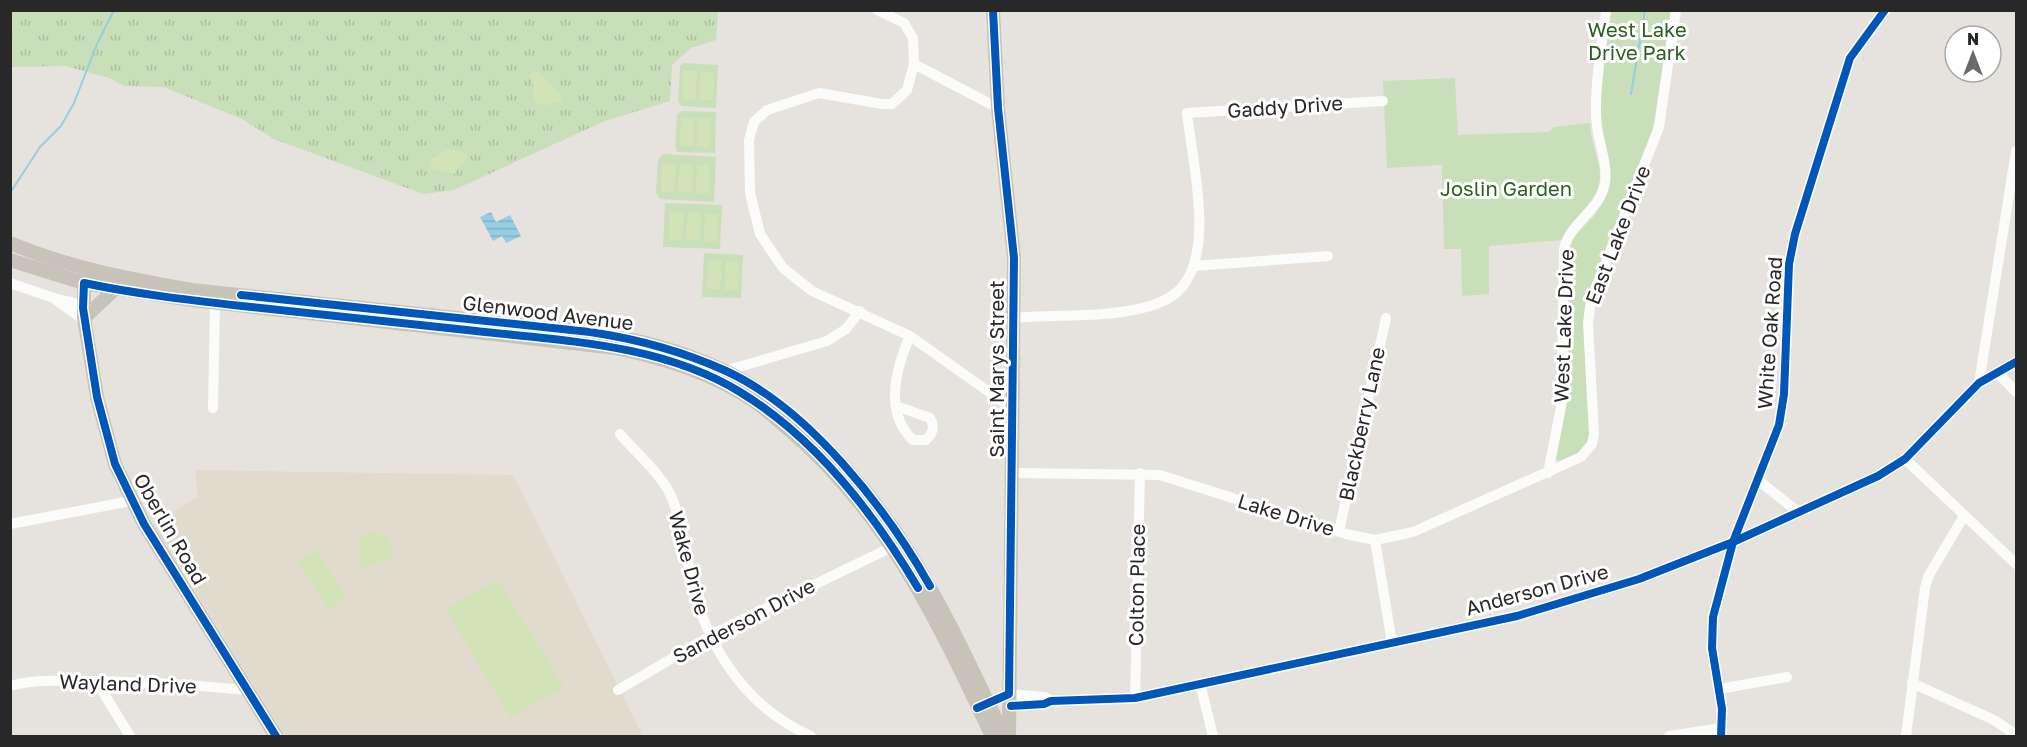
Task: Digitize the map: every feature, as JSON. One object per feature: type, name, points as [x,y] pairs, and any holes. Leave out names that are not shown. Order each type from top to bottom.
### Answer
[{"type":"main road","name":"Saint Marys Street","points":[[993,10],[998,108],[1014,258],[1009,736]]},
{"type":"main road","name":"Glenwood Avenue","points":[[10,243],[115,289],[215,303],[616,348],[722,375]]},
{"type":"main road","name":"Glenwood Avenue","points":[[10,260],[86,276],[192,290],[602,334],[647,342],[722,375],[771,399],[844,465],[879,506],[899,543],[930,586],[986,711],[992,736]]},
{"type":"main road","name":"Oberlin Road","points":[[86,276],[84,314],[97,397],[115,464],[131,501],[276,736]]},
{"type":"main road","points":[[84,314],[115,289]]},
{"type":"main road","points":[[986,711],[1010,700]]},
{"type":"main road","name":"Glenwood Avenue","points":[[986,711],[1004,736]]},
{"type":"street","points":[[877,10],[904,23],[913,38],[914,64],[907,90],[892,104],[819,93],[767,110],[753,122],[750,194],[760,234],[783,268],[812,291],[860,311],[910,336],[1013,409]]},
{"type":"street","name":"West Lake Drive","points":[[1548,473],[1562,402],[1564,249],[1568,238],[1599,199],[1605,184],[1605,166],[1596,116],[1606,10]]},
{"type":"street","name":"East Lake Drive","points":[[1548,473],[1581,457],[1592,444],[1594,418],[1589,309],[1659,127],[1676,10]]},
{"type":"street","name":"White Oak Road","points":[[1721,732],[1719,689],[1712,648],[1713,617],[1733,542],[1779,425],[1784,394],[1789,264],[1795,234],[1850,58],[1885,10]]},
{"type":"street","points":[[914,64],[998,108]]},
{"type":"street","name":"Gaddy Drive","points":[[1194,266],[1198,221],[1187,113],[1383,100]]},
{"type":"street","points":[[1979,383],[2016,151]]},
{"type":"street","points":[[1014,318],[1136,310],[1157,304],[1174,295],[1186,282],[1194,266],[1328,256]]},
{"type":"street","points":[[10,284],[54,298],[84,314]]},
{"type":"street","points":[[54,298],[84,314]]},
{"type":"street","points":[[213,408],[215,303]]},
{"type":"street","points":[[722,375],[827,341],[846,329],[860,311]]},
{"type":"street","name":"Blackberry Lane","points":[[1339,531],[1386,318]]},
{"type":"street","points":[[896,405],[893,386],[898,363],[910,336]]},
{"type":"street","name":"Anderson Drive","points":[[1010,700],[1045,697],[1051,701],[1135,698],[1517,616],[1639,579],[1733,542],[1878,476],[1905,459],[1979,383],[2016,362]]},
{"type":"street","points":[[1997,372],[2016,392]]},
{"type":"street","name":"Wake Drive","points":[[620,434],[667,489],[677,515],[695,596],[710,636],[734,677],[747,692],[780,719],[811,736]]},
{"type":"street","points":[[1905,459],[2016,564]]},
{"type":"street","name":"Lake Drive","points":[[1013,473],[1160,475],[1339,531],[1375,540],[1413,532],[1548,473]]},
{"type":"street","name":"Colton Place","points":[[1135,698],[1140,473]]},
{"type":"street","points":[[1758,480],[1798,512]]},
{"type":"street","points":[[10,524],[131,501]]},
{"type":"street","points":[[1906,736],[1923,597],[1929,575],[1964,516]]},
{"type":"street","points":[[1375,540],[1392,643]]},
{"type":"street","name":"Sanderson Drive","points":[[618,690],[710,636],[899,543]]},
{"type":"street","points":[[1719,689],[1787,677]]},
{"type":"street","name":"Wayland Drive","points":[[10,686],[26,681],[96,681],[182,684],[246,690]]},
{"type":"street","points":[[96,681],[130,736]]},
{"type":"street","points":[[1200,683],[1213,736]]},
{"type":"street","points":[[1912,683],[1994,720],[2016,735]]},
{"type":"street","points":[[1669,736],[1721,732]]},
{"type":"shaded area","points":[[195,470],[513,475],[643,736],[285,736],[153,524],[198,497]]},
{"type":"green space","points":[[10,11],[718,11],[716,40],[691,48],[672,65],[670,101],[605,121],[454,190],[423,194],[274,139],[242,119],[163,87],[124,86],[109,78],[65,66],[11,67]]},
{"type":"green space","name":"West Lake Drive Park","points":[[1611,11],[1671,11],[1653,128],[1640,168],[1590,293],[1590,438],[1587,447],[1561,463],[1555,458],[1566,407],[1564,308],[1569,246],[1574,237],[1595,215],[1606,195],[1600,94]]},
{"type":"green space","points":[[684,63],[718,65],[716,108],[681,106],[678,101],[680,66]]},
{"type":"green space","points":[[534,71],[545,78],[561,95],[561,102],[543,106],[533,101],[534,88],[530,76]]},
{"type":"green space","points":[[683,71],[697,71],[695,100],[682,99]]},
{"type":"green space","points":[[701,72],[714,72],[713,100],[699,100]]},
{"type":"green space","name":"Joslin Garden","points":[[1455,78],[1458,135],[1549,132],[1554,127],[1590,123],[1599,166],[1600,177],[1595,197],[1562,240],[1489,246],[1489,294],[1462,296],[1461,249],[1444,249],[1442,165],[1387,168],[1383,81]]},
{"type":"green space","points":[[682,111],[716,112],[715,153],[678,152],[675,147],[677,114]]},
{"type":"green space","points":[[681,117],[694,118],[693,146],[680,146]]},
{"type":"green space","points":[[698,118],[711,119],[710,147],[697,147]]},
{"type":"green space","points":[[448,149],[467,153],[466,159],[454,174],[433,169],[429,165],[431,159]]},
{"type":"green space","points":[[663,154],[716,157],[714,202],[660,199],[656,193],[658,160]]},
{"type":"green space","points":[[662,163],[676,164],[674,192],[661,191]]},
{"type":"green space","points":[[680,164],[693,165],[692,193],[678,192]]},
{"type":"green space","points":[[697,165],[710,165],[709,194],[696,193]]},
{"type":"green space","points":[[665,203],[722,205],[720,249],[663,247]]},
{"type":"green space","points":[[670,211],[684,212],[682,240],[669,240]]},
{"type":"green space","points":[[688,212],[701,213],[700,241],[686,240]]},
{"type":"green space","points":[[705,213],[718,214],[717,242],[704,241]]},
{"type":"green space","points":[[704,253],[743,255],[741,298],[702,297]]},
{"type":"green space","points":[[708,260],[722,261],[720,289],[707,289]]},
{"type":"green space","points":[[726,261],[739,262],[738,290],[724,290]]},
{"type":"green space","points":[[375,532],[388,540],[392,551],[390,559],[363,567],[360,563],[358,537]]},
{"type":"green space","points":[[317,550],[346,598],[329,609],[298,561]]},
{"type":"green space","points":[[498,580],[564,687],[510,718],[446,609]]},
{"type":"water","points":[[491,212],[496,222],[510,215],[521,236],[506,243],[502,236],[493,241],[480,217]]},
{"type":"waterway","points":[[10,193],[40,147],[61,126],[74,103],[97,44],[114,10]]},
{"type":"waterway","points":[[1631,94],[1645,10]]},
{"type":"cycle path","points":[[977,708],[1009,694],[1014,258],[998,108],[993,10]]},
{"type":"cycle path","points":[[1721,736],[1722,709],[1712,648],[1713,617],[1733,542],[1779,425],[1784,394],[1789,264],[1795,234],[1850,58],[1885,10]]},
{"type":"cycle path","points":[[276,736],[144,524],[115,464],[97,397],[83,308],[84,283],[143,294],[578,342],[645,354],[678,364],[710,376],[740,392],[794,431],[841,479],[862,505],[918,588]]},
{"type":"cycle path","points":[[241,295],[590,332],[625,338],[693,357],[757,388],[815,435],[843,463],[868,494],[912,556],[930,586]]},
{"type":"cycle path","points":[[1011,706],[1044,704],[1051,701],[1135,698],[1517,616],[1639,579],[1733,542],[1878,476],[1905,459],[1979,383],[2016,362]]}]
